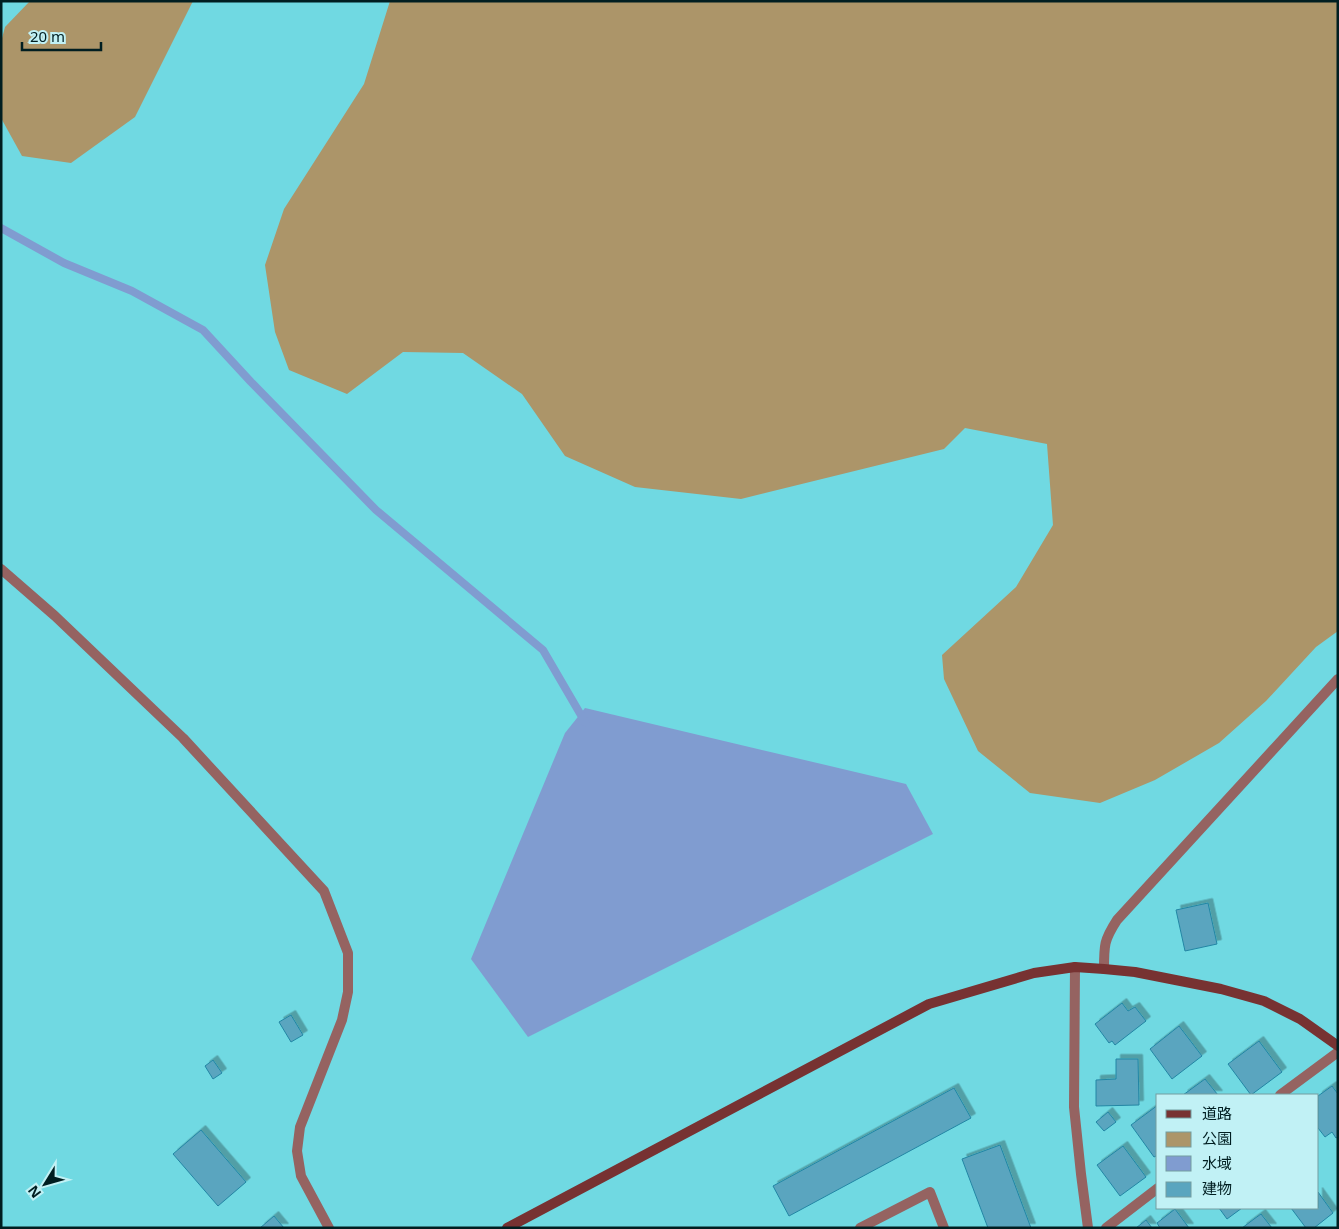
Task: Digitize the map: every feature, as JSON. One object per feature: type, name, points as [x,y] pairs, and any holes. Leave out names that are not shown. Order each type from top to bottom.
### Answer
[{"type":"street","points":[[1,569],[54,616],[183,738],[324,890],[348,952],[348,992],[342,1020],[300,1126],[298,1151],[301,1176],[329,1228]]},
{"type":"street","points":[[1104,969],[1106,937],[1117,920],[1338,679]]},
{"type":"street","points":[[1076,967],[1074,1107],[1088,1228]]},
{"type":"street","points":[[507,1228],[929,1004],[1034,973],[1076,967],[1104,969],[1135,972],[1221,989],[1264,1001],[1300,1019],[1338,1046]]},
{"type":"street","points":[[1281,1094],[1338,1052]]},
{"type":"street","points":[[1106,1228],[1156,1190]]},
{"type":"street","points":[[861,1228],[930,1192],[944,1228]]},
{"type":"green space","points":[[30,1],[193,1],[135,117],[71,163],[22,156],[1,118],[1,42],[5,27]]},
{"type":"green space","points":[[390,1],[1338,1],[1338,631],[1316,647],[1266,701],[1219,743],[1155,780],[1100,803],[1030,793],[978,751],[944,679],[942,655],[1016,587],[1053,525],[1047,444],[965,428],[944,449],[741,499],[635,487],[565,456],[522,394],[463,353],[403,352],[347,394],[289,370],[275,332],[265,265],[284,209],[364,84]]},
{"type":"water","points":[[585,708],[906,784],[933,834],[528,1037],[471,959],[565,733]]},
{"type":"building","points":[[1208,903],[1217,944],[1185,951],[1176,910]]},
{"type":"building","points":[[1122,1003],[1128,1011],[1135,1007],[1146,1021],[1115,1045],[1112,1041],[1109,1043],[1095,1024]]},
{"type":"building","points":[[291,1015],[303,1035],[291,1042],[279,1022]]},
{"type":"building","points":[[1179,1026],[1202,1056],[1172,1079],[1150,1049]]},
{"type":"building","points":[[1259,1041],[1282,1072],[1250,1094],[1228,1064]]},
{"type":"building","points":[[1116,1059],[1138,1059],[1139,1105],[1096,1106],[1096,1080],[1116,1079]]},
{"type":"building","points":[[213,1060],[222,1073],[213,1079],[205,1066]]},
{"type":"building","points":[[1205,1079],[1217,1094],[1184,1094]]},
{"type":"building","points":[[1332,1086],[1338,1094],[1338,1137],[1336,1138],[1332,1132],[1325,1137],[1319,1129],[1319,1095]]},
{"type":"building","points":[[954,1088],[971,1118],[789,1216],[773,1186]]},
{"type":"building","points":[[1156,1106],[1156,1156],[1154,1157],[1131,1125]]},
{"type":"building","points":[[1108,1112],[1116,1122],[1104,1131],[1096,1122]]},
{"type":"building","points":[[201,1130],[246,1182],[218,1206],[173,1154]]},
{"type":"building","points":[[1000,1145],[1031,1228],[988,1228],[962,1159]]},
{"type":"building","points":[[1123,1146],[1146,1177],[1120,1196],[1097,1165]]},
{"type":"building","points":[[1319,1193],[1333,1213],[1314,1228],[1306,1228],[1292,1209],[1319,1209]]},
{"type":"building","points":[[1175,1209],[1189,1228],[1160,1228],[1157,1223]]},
{"type":"building","points":[[1220,1209],[1241,1209],[1227,1219]]},
{"type":"building","points":[[1261,1214],[1272,1228],[1242,1228],[1254,1219]]},
{"type":"building","points":[[274,1216],[284,1228],[260,1228]]},
{"type":"building","points":[[1146,1220],[1152,1228],[1136,1228]]},
{"type":"waterway","points":[[1,228],[64,263],[132,291],[203,330],[376,510],[543,650],[585,722]]}]
